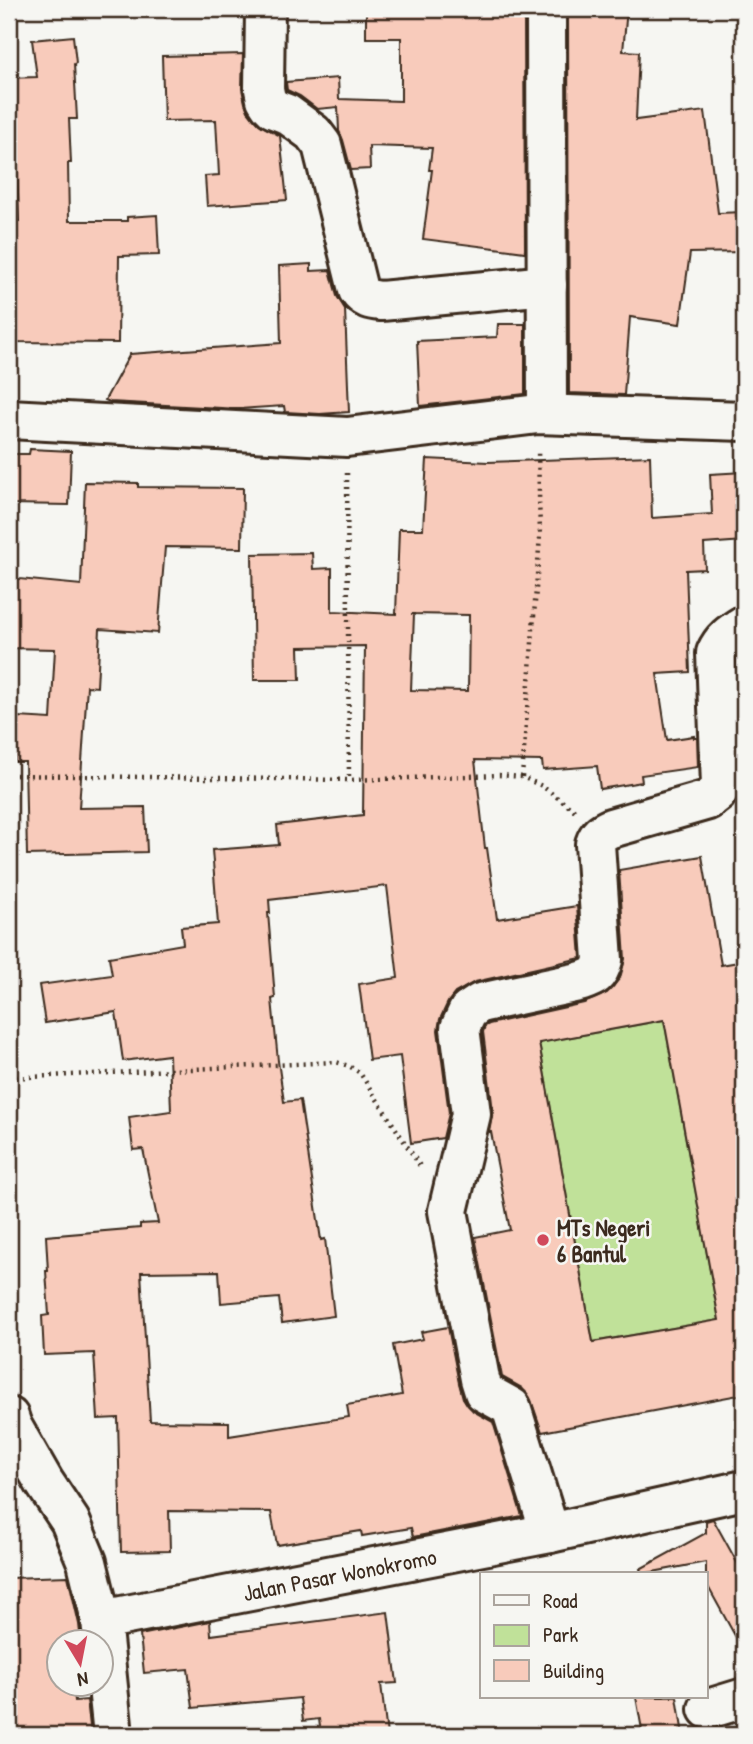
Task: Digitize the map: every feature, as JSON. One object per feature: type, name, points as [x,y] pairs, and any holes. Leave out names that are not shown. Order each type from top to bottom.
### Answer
[{"type":"street","points":[[265,9],[266,99],[274,109],[287,114],[313,133],[322,145],[358,290],[362,296],[381,301],[547,285]]},
{"type":"street","points":[[542,414],[547,285],[546,9]]},
{"type":"street","points":[[9,419],[347,437],[542,414],[744,421]]},
{"type":"street","points":[[550,1533],[512,1408],[484,1392],[448,1211],[471,1114],[460,1028],[468,1011],[480,1003],[579,982],[601,970],[603,960],[596,844],[598,837],[611,828],[708,800],[717,793],[721,786],[716,653],[725,637],[744,625]]},
{"type":"street","points":[[10,1423],[70,1521],[87,1563],[101,1620],[113,1735]]},
{"type":"street","name":"Jalan Pasar Wonokromo","points":[[101,1620],[743,1494]]},
{"type":"street","points":[[708,1709],[744,1698]]},
{"type":"path","points":[[522,776],[540,535],[542,414]]},
{"type":"path","points":[[347,437],[349,780]]},
{"type":"path","points":[[9,775],[349,780],[522,776],[542,786],[603,832]]},
{"type":"path","points":[[9,1077],[336,1062],[360,1073],[448,1211]]},
{"type":"green space","points":[[664,1020],[719,1320],[593,1342],[539,1043]]},
{"type":"building","points":[[366,9],[524,9],[525,252],[423,239],[432,170],[429,170],[432,148],[369,146],[370,169],[351,170],[339,131],[338,107],[317,109],[287,90],[286,82],[338,78],[339,99],[401,101],[401,38],[366,38]]},
{"type":"building","points":[[568,9],[627,9],[623,51],[639,52],[636,120],[705,111],[718,213],[744,212],[744,252],[690,253],[680,324],[630,317],[624,395],[569,393]]},
{"type":"building","points":[[73,36],[77,119],[69,119],[69,221],[127,221],[127,217],[157,215],[159,255],[119,256],[118,343],[12,342],[9,221],[19,221],[17,166],[12,166],[9,125],[9,78],[37,77],[32,40]]},
{"type":"building","points":[[243,54],[242,89],[245,103],[259,124],[280,136],[287,200],[207,206],[205,176],[219,175],[216,120],[164,121],[162,56]]},
{"type":"building","points":[[311,264],[311,271],[330,270],[337,296],[345,309],[349,412],[320,414],[285,412],[284,406],[240,409],[105,400],[130,354],[281,343],[279,266]]},
{"type":"building","points":[[498,324],[525,324],[525,394],[420,406],[417,341],[497,337]]},
{"type":"building","points":[[30,449],[71,451],[69,505],[9,504],[9,454],[29,454]]},
{"type":"building","points":[[650,456],[652,518],[712,514],[710,474],[744,472],[744,541],[704,544],[705,569],[686,570],[690,672],[657,674],[667,740],[694,736],[697,738],[698,767],[641,775],[642,782],[600,789],[597,766],[543,770],[542,761],[475,760],[485,848],[497,919],[577,906],[581,958],[475,982],[455,993],[448,1002],[438,1030],[449,1113],[443,1138],[411,1143],[400,1056],[369,1060],[359,984],[398,978],[387,886],[269,900],[275,998],[272,999],[284,1102],[300,1100],[321,1240],[325,1239],[334,1316],[282,1323],[279,1298],[221,1303],[219,1271],[141,1272],[150,1421],[229,1422],[229,1436],[349,1417],[347,1405],[402,1395],[393,1345],[423,1339],[421,1332],[448,1327],[463,1398],[473,1411],[493,1422],[522,1516],[413,1537],[411,1528],[362,1536],[361,1531],[277,1545],[271,1512],[169,1511],[170,1551],[121,1552],[118,1418],[98,1419],[94,1353],[44,1355],[42,1316],[49,1315],[46,1236],[140,1228],[140,1224],[158,1223],[143,1149],[133,1150],[129,1117],[171,1111],[169,1055],[123,1061],[116,1012],[45,1023],[39,985],[112,975],[109,957],[183,944],[181,927],[218,924],[212,850],[279,845],[277,825],[363,815],[365,646],[299,647],[300,680],[254,680],[252,554],[312,553],[313,569],[332,568],[332,611],[396,614],[399,529],[423,529],[427,459],[488,462]],"holes":[[[414,614],[469,615],[468,691],[411,690]]]},
{"type":"building","points":[[85,482],[138,483],[138,487],[243,488],[242,548],[165,547],[158,633],[100,629],[97,687],[87,686],[79,808],[145,807],[147,852],[27,855],[25,762],[15,762],[18,717],[51,719],[55,649],[9,648],[9,578],[81,585]]},
{"type":"building","name":"MTs Negeri 6 Bantul","points":[[702,856],[721,965],[744,961],[744,1394],[542,1432],[531,1400],[522,1388],[502,1377],[475,1237],[510,1230],[489,1132],[493,1111],[483,1032],[489,1024],[584,1003],[607,993],[620,978],[625,959],[619,870]],"holes":[[[664,1020],[719,1320],[593,1342],[539,1043]]]},
{"type":"building","points":[[713,1519],[744,1575],[744,1652],[708,1587],[706,1562],[653,1572],[641,1572],[640,1569],[706,1533],[706,1521]]},
{"type":"building","points":[[68,1576],[79,1628],[46,1628],[46,1698],[87,1700],[91,1735],[9,1735],[9,1578]]},
{"type":"building","points":[[388,1612],[397,1683],[381,1684],[387,1735],[321,1735],[319,1719],[303,1721],[300,1698],[193,1708],[188,1669],[144,1673],[140,1635],[210,1621],[211,1635]]},
{"type":"building","points":[[636,1698],[677,1698],[683,1735],[643,1735]]},
{"type":"place","name":"MTs Negeri 6 Bantul","points":[[543,1240]]}]
